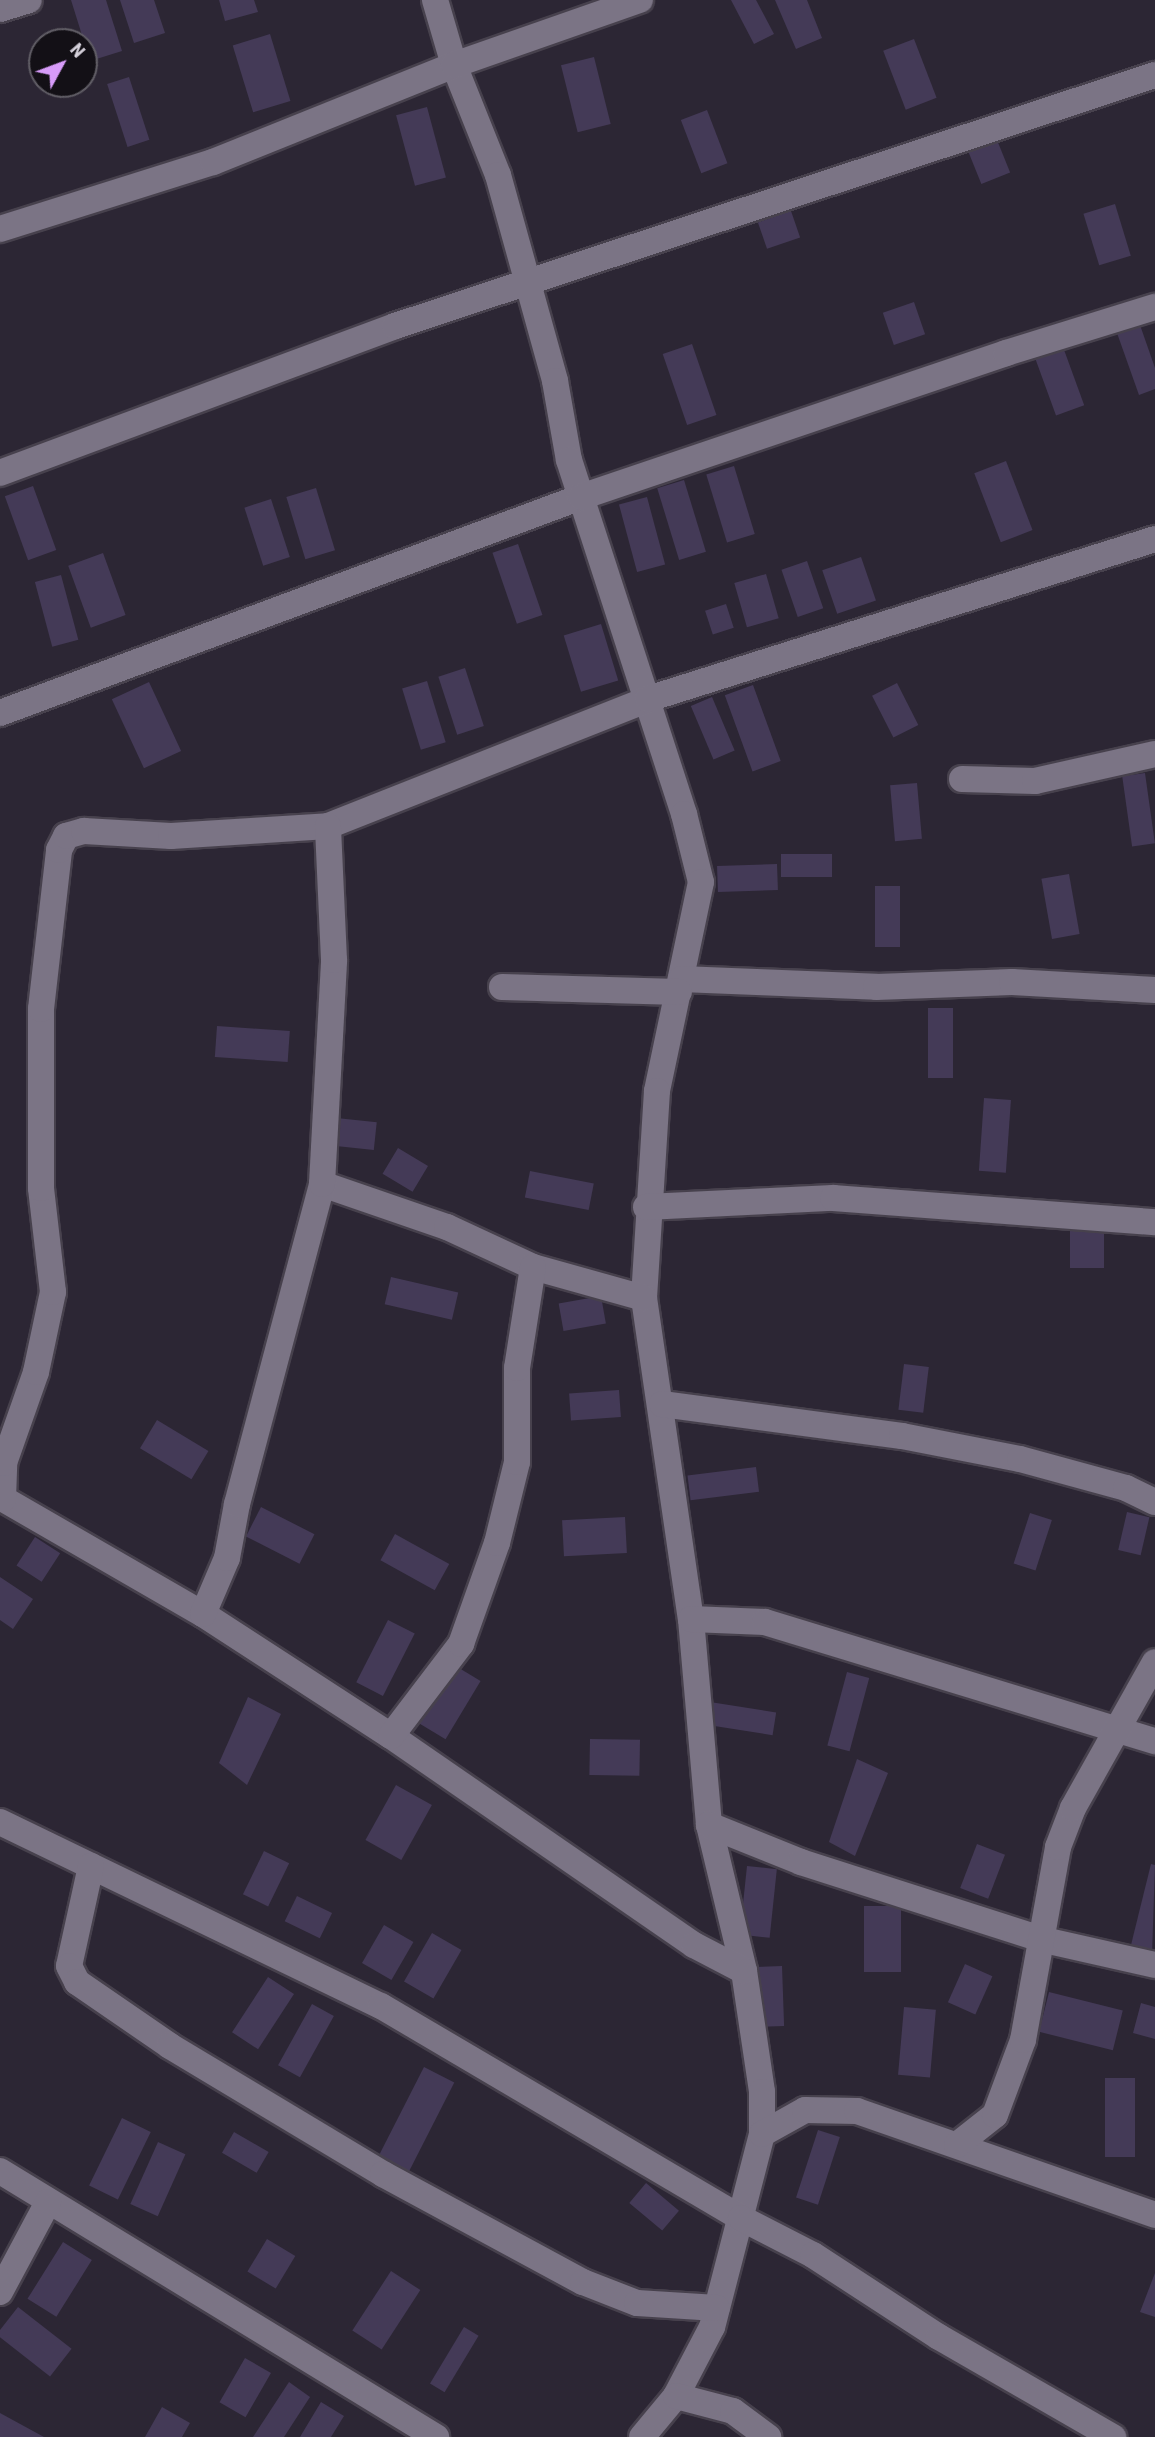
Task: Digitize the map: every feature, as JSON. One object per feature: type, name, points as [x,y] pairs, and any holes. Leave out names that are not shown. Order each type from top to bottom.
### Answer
[{"type":"street","points":[[0,9],[29,0]]},
{"type":"street","points":[[435,0],[454,65],[498,175],[529,281],[581,497],[648,699],[701,883],[657,1091],[646,1207],[644,1298],[662,1404],[691,1619],[709,1825],[726,1908],[744,1971],[762,2092],[762,2134],[712,2328],[676,2396],[642,2437]]},
{"type":"street","points":[[0,229],[213,162],[454,65],[640,0]]},
{"type":"street","points":[[0,473],[529,281],[1155,75]]},
{"type":"street","points":[[0,713],[581,497],[1006,353],[1155,307]]},
{"type":"street","points":[[744,1971],[694,1945],[391,1736],[202,1614],[2,1498],[2,1464],[36,1371],[53,1292],[41,1188],[41,1009],[59,850],[66,836],[85,831],[171,836],[328,826],[648,699],[1155,539]]},
{"type":"street","points":[[962,779],[1035,781],[1155,754]]},
{"type":"street","points":[[202,1614],[227,1558],[237,1504],[322,1184],[334,960],[328,826]]},
{"type":"street","points":[[502,987],[876,987],[1012,982],[1155,990]]},
{"type":"street","points":[[322,1184],[447,1227],[533,1267],[644,1298]]},
{"type":"street","points":[[646,1207],[833,1198],[1155,1222]]},
{"type":"street","points":[[391,1736],[461,1644],[497,1543],[517,1462],[517,1368],[533,1267]]},
{"type":"street","points":[[662,1404],[902,1436],[1007,1456],[1126,1488],[1155,1502]]},
{"type":"street","points":[[691,1619],[765,1622],[1155,1741]]},
{"type":"street","points":[[957,2145],[995,2115],[1023,2040],[1044,1940],[1049,1884],[1058,1847],[1115,1729],[1155,1662]]},
{"type":"street","points":[[0,1822],[381,2006],[741,2218],[813,2256],[939,2337],[1113,2437]]},
{"type":"street","points":[[709,1825],[801,1862],[1044,1940],[1155,1965]]},
{"type":"street","points":[[91,1866],[69,1966],[78,1982],[170,2046],[383,2174],[583,2282],[637,2302],[717,2308]]},
{"type":"street","points":[[694,1945],[726,1908]]},
{"type":"street","points":[[762,2092],[805,2110],[858,2110],[1155,2215]]},
{"type":"street","points":[[762,2134],[805,2110]]},
{"type":"street","points":[[0,2171],[436,2437]]},
{"type":"street","points":[[0,2292],[48,2202]]},
{"type":"street","points":[[676,2396],[733,2411],[768,2437]]},
{"type":"building","points":[[71,0],[106,0],[122,51],[98,58],[98,28],[80,28]]},
{"type":"building","points":[[120,0],[154,0],[165,33],[134,43]]},
{"type":"building","points":[[219,0],[254,0],[258,12],[225,21]]},
{"type":"building","points":[[731,0],[756,0],[774,34],[754,44]]},
{"type":"building","points":[[775,0],[807,0],[822,38],[796,49]]},
{"type":"building","points":[[270,34],[290,101],[253,112],[233,45]]},
{"type":"building","points":[[914,39],[937,98],[906,110],[883,51]]},
{"type":"building","points":[[594,57],[611,124],[578,132],[561,65]]},
{"type":"building","points":[[129,77],[149,140],[128,147],[107,84]]},
{"type":"building","points":[[427,107],[446,178],[415,186],[396,115]]},
{"type":"building","points":[[707,110],[727,163],[701,173],[681,120]]},
{"type":"building","points":[[997,140],[1010,172],[981,184],[968,152]]},
{"type":"building","points":[[1115,204],[1131,256],[1099,265],[1083,214]]},
{"type":"building","points":[[791,211],[800,237],[767,249],[758,222]]},
{"type":"building","points":[[914,302],[925,334],[894,345],[883,313]]},
{"type":"building","points":[[1140,325],[1155,368],[1155,389],[1139,395],[1117,333]]},
{"type":"building","points":[[692,344],[716,415],[687,425],[663,354]]},
{"type":"building","points":[[1063,347],[1084,405],[1056,416],[1035,357]]},
{"type":"building","points":[[1006,461],[1033,530],[1001,542],[974,473]]},
{"type":"building","points":[[734,466],[755,534],[727,542],[706,474]]},
{"type":"building","points":[[684,480],[706,552],[679,560],[657,488]]},
{"type":"building","points":[[33,486],[56,550],[28,560],[5,496]]},
{"type":"building","points":[[316,488],[335,550],[305,559],[286,497]]},
{"type":"building","points":[[647,497],[665,565],[637,572],[619,505]]},
{"type":"building","points":[[271,499],[290,557],[263,566],[244,508]]},
{"type":"building","points":[[518,544],[542,615],[517,624],[492,553]]},
{"type":"building","points":[[103,553],[126,615],[91,628],[68,566]]},
{"type":"building","points":[[861,557],[876,600],[837,614],[822,570]]},
{"type":"building","points":[[807,561],[823,608],[798,617],[781,570]]},
{"type":"building","points":[[766,574],[779,618],[747,627],[734,583]]},
{"type":"building","points":[[61,575],[78,640],[52,647],[35,582]]},
{"type":"building","points":[[726,604],[734,628],[713,635],[705,611]]},
{"type":"building","points":[[601,624],[618,680],[581,692],[564,635]]},
{"type":"building","points":[[465,668],[484,726],[457,735],[438,677]]},
{"type":"building","points":[[427,681],[446,742],[421,750],[402,689]]},
{"type":"building","points":[[149,682],[181,751],[144,768],[112,699]]},
{"type":"building","points":[[897,683],[918,725],[893,738],[872,696]]},
{"type":"building","points":[[753,685],[781,761],[753,771],[725,695]]},
{"type":"building","points":[[712,697],[735,750],[713,759],[691,706]]},
{"type":"building","points":[[1145,773],[1155,843],[1132,847],[1122,776]]},
{"type":"building","points":[[917,783],[922,839],[895,841],[890,785]]},
{"type":"building","points":[[781,854],[832,854],[832,877],[781,877]]},
{"type":"building","points":[[777,864],[778,890],[718,892],[717,866]]},
{"type":"building","points":[[1069,874],[1080,934],[1052,939],[1041,879]]},
{"type":"building","points":[[875,886],[900,886],[900,947],[875,947]]},
{"type":"building","points":[[928,1008],[953,1008],[953,1078],[928,1078]]},
{"type":"building","points":[[217,1026],[290,1031],[288,1062],[215,1057]]},
{"type":"building","points":[[984,1098],[1011,1100],[1006,1173],[979,1171]]},
{"type":"building","points":[[327,1117],[377,1122],[374,1150],[324,1145]]},
{"type":"building","points":[[398,1148],[428,1166],[413,1192],[383,1174]]},
{"type":"building","points":[[530,1171],[594,1183],[589,1210],[525,1198]]},
{"type":"building","points":[[1070,1228],[1104,1228],[1104,1268],[1070,1268]]},
{"type":"building","points":[[391,1277],[458,1293],[452,1320],[385,1304]]},
{"type":"building","points":[[601,1296],[606,1324],[564,1331],[559,1303]]},
{"type":"building","points":[[904,1364],[929,1367],[923,1413],[898,1410]]},
{"type":"building","points":[[619,1390],[621,1417],[571,1420],[569,1393]]},
{"type":"building","points":[[157,1420],[208,1451],[191,1479],[140,1448]]},
{"type":"building","points":[[756,1467],[759,1492],[691,1500],[688,1475]]},
{"type":"building","points":[[261,1507],[314,1534],[299,1564],[246,1536]]},
{"type":"building","points":[[1127,1512],[1149,1517],[1141,1555],[1118,1550]]},
{"type":"building","points":[[1030,1513],[1052,1520],[1035,1571],[1014,1563]]},
{"type":"building","points":[[625,1517],[627,1553],[564,1556],[562,1520]]},
{"type":"building","points":[[395,1534],[449,1564],[435,1590],[380,1560]]},
{"type":"building","points":[[35,1537],[60,1553],[42,1582],[16,1566]]},
{"type":"building","points":[[0,1577],[33,1599],[13,1629],[0,1620]]},
{"type":"building","points":[[388,1620],[415,1634],[383,1696],[356,1682]]},
{"type":"building","points":[[454,1665],[481,1681],[446,1739],[419,1723]]},
{"type":"building","points":[[847,1672],[869,1678],[850,1751],[827,1745]]},
{"type":"building","points":[[248,1697],[281,1714],[247,1785],[219,1763]]},
{"type":"building","points":[[710,1702],[776,1712],[773,1735],[706,1725]]},
{"type":"building","points":[[590,1739],[640,1740],[639,1776],[589,1775]]},
{"type":"building","points":[[857,1759],[888,1773],[855,1856],[829,1842]]},
{"type":"building","points":[[396,1785],[432,1805],[401,1860],[365,1840]]},
{"type":"building","points":[[977,1844],[1005,1855],[988,1899],[960,1888]]},
{"type":"building","points":[[264,1851],[289,1863],[268,1906],[243,1894]]},
{"type":"building","points":[[1151,1864],[1155,1865],[1152,1955],[1130,1949]]},
{"type":"building","points":[[747,1866],[777,1869],[770,1938],[740,1935]]},
{"type":"building","points":[[297,1896],[332,1913],[320,1938],[285,1921]]},
{"type":"building","points":[[864,1906],[901,1906],[901,1972],[864,1972]]},
{"type":"building","points":[[384,1925],[413,1942],[391,1980],[362,1963]]},
{"type":"building","points":[[432,1933],[461,1950],[433,1998],[404,1981]]},
{"type":"building","points":[[965,1964],[992,1976],[975,2015],[948,2002]]},
{"type":"building","points":[[782,1966],[784,2026],[753,2027],[751,1967]]},
{"type":"building","points":[[268,1977],[294,1994],[258,2049],[232,2032]]},
{"type":"building","points":[[1049,1992],[1123,2010],[1113,2050],[1039,2032]]},
{"type":"building","points":[[1141,2003],[1155,2007],[1155,2039],[1133,2033]]},
{"type":"building","points":[[312,2004],[334,2016],[300,2077],[278,2065]]},
{"type":"building","points":[[904,2007],[936,2010],[930,2078],[898,2075]]},
{"type":"building","points":[[424,2067],[454,2082],[408,2174],[377,2159]]},
{"type":"building","points":[[1105,2078],[1135,2078],[1135,2157],[1105,2157]]},
{"type":"building","points":[[122,2118],[151,2132],[118,2199],[89,2185]]},
{"type":"building","points":[[818,2130],[840,2137],[818,2205],[796,2198]]},
{"type":"building","points":[[234,2132],[269,2152],[257,2173],[222,2153]]},
{"type":"building","points":[[158,2142],[185,2154],[158,2216],[130,2204]]},
{"type":"building","points":[[646,2183],[679,2211],[662,2231],[629,2203]]},
{"type":"building","points":[[267,2239],[295,2256],[276,2289],[247,2272]]},
{"type":"building","points":[[63,2242],[92,2260],[56,2317],[27,2299]]},
{"type":"building","points":[[391,2271],[420,2290],[382,2350],[352,2331]]},
{"type":"building","points":[[1155,2273],[1155,2317],[1140,2312]]},
{"type":"building","points":[[18,2307],[72,2349],[50,2376],[0,2337],[0,2330]]},
{"type":"building","points":[[464,2327],[479,2336],[445,2392],[430,2384]]},
{"type":"building","points":[[245,2358],[271,2373],[245,2417],[220,2402]]},
{"type":"building","points":[[289,2382],[310,2397],[284,2437],[253,2437]]},
{"type":"building","points":[[321,2402],[344,2416],[331,2437],[300,2437]]},
{"type":"building","points":[[162,2407],[190,2423],[182,2437],[145,2437]]},
{"type":"building","points":[[0,2413],[44,2437],[0,2437]]}]
